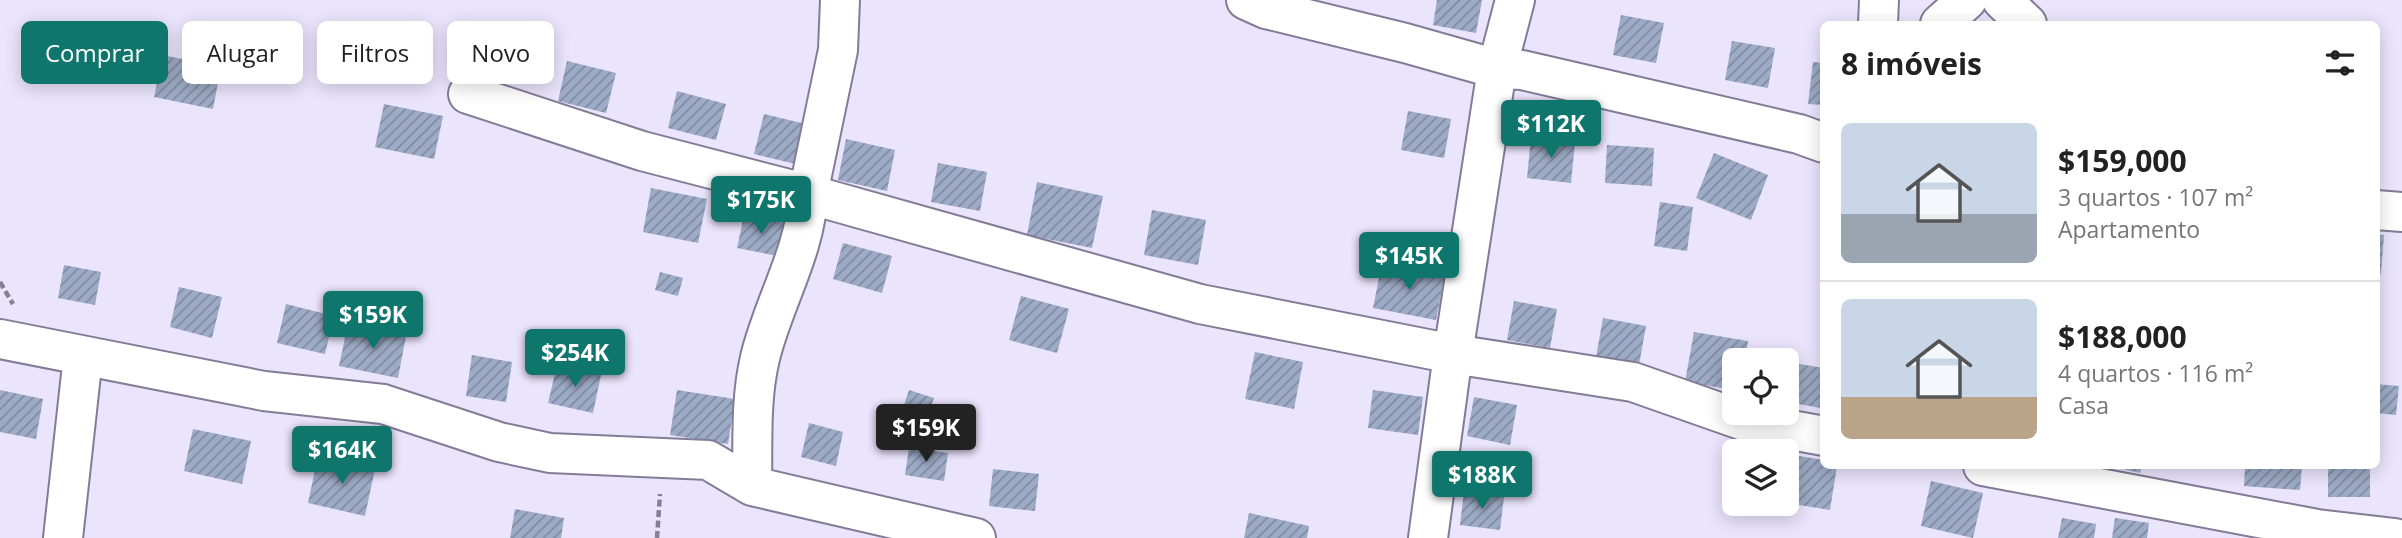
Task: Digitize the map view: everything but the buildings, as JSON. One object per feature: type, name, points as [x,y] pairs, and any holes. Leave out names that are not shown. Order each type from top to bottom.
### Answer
[{"type":"street","points":[[752,486],[753,393],[771,320],[807,217],[808,194],[838,50],[840,0]]},
{"type":"street","points":[[1246,0],[1266,9],[1497,69],[1522,70],[1799,134],[1820,142]]},
{"type":"street","points":[[1428,538],[1497,69],[1515,0]]},
{"type":"street","points":[[1878,21],[1879,0]]},
{"type":"street","points":[[1943,21],[1966,0]]},
{"type":"street","points":[[2002,0],[2024,21]]},
{"type":"street","points":[[468,94],[642,151],[808,194],[1200,304],[1453,354],[1633,382],[1746,422],[1820,435]]},
{"type":"street","points":[[2380,209],[2402,212]]},
{"type":"street","points":[[0,340],[264,391],[383,404],[499,442],[550,453],[708,460],[752,486],[976,538]]},
{"type":"street","points":[[63,538],[83,356]]},
{"type":"street","points":[[1999,469],[2317,529],[2395,538]]},
{"type":"path","points":[[657,538],[663,458]]}]
